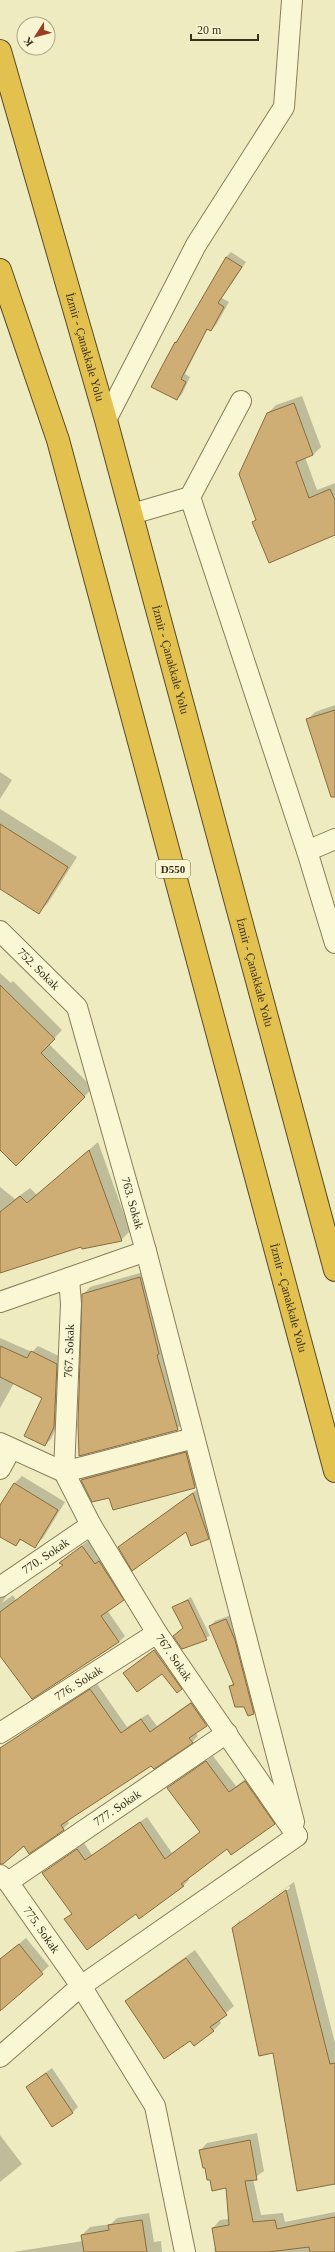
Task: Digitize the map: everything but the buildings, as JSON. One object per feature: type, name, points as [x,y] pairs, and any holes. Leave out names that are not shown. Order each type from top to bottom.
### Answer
[{"type":"highway","name":"İzmir - Çanakkale Yolu","points":[[0,50],[132,514],[335,1270]]},
{"type":"highway","name":"İzmir - Çanakkale Yolu","points":[[0,270],[58,440],[335,1471]]},
{"type":"street","points":[[106,420],[196,245],[284,107],[292,0]]},
{"type":"street","points":[[132,514],[190,497],[241,401]]},
{"type":"street","points":[[190,497],[307,851],[335,943]]},
{"type":"street","points":[[307,851],[335,839]]},
{"type":"street","name":"752. Sokak","points":[[0,931],[77,1007]]},
{"type":"street","name":"763. Sokak","points":[[77,1007],[146,1251],[297,1836]]},
{"type":"street","points":[[0,1302],[146,1251]]},
{"type":"street","name":"767. Sokak","points":[[69,1278],[70,1304],[64,1472],[91,1525],[157,1633],[297,1836]]},
{"type":"street","points":[[0,1469],[6,1446],[64,1472],[194,1438]]},
{"type":"street","name":"770. Sokak","points":[[0,1587],[91,1525]]},
{"type":"street","name":"776. Sokak","points":[[0,1733],[157,1633]]},
{"type":"street","name":"777. Sokak","points":[[4,1878],[226,1733]]},
{"type":"street","points":[[0,2057],[81,1986],[297,1836]]},
{"type":"street","name":"775. Sokak","points":[[4,1878],[81,1986],[155,2106],[185,2252]]}]
